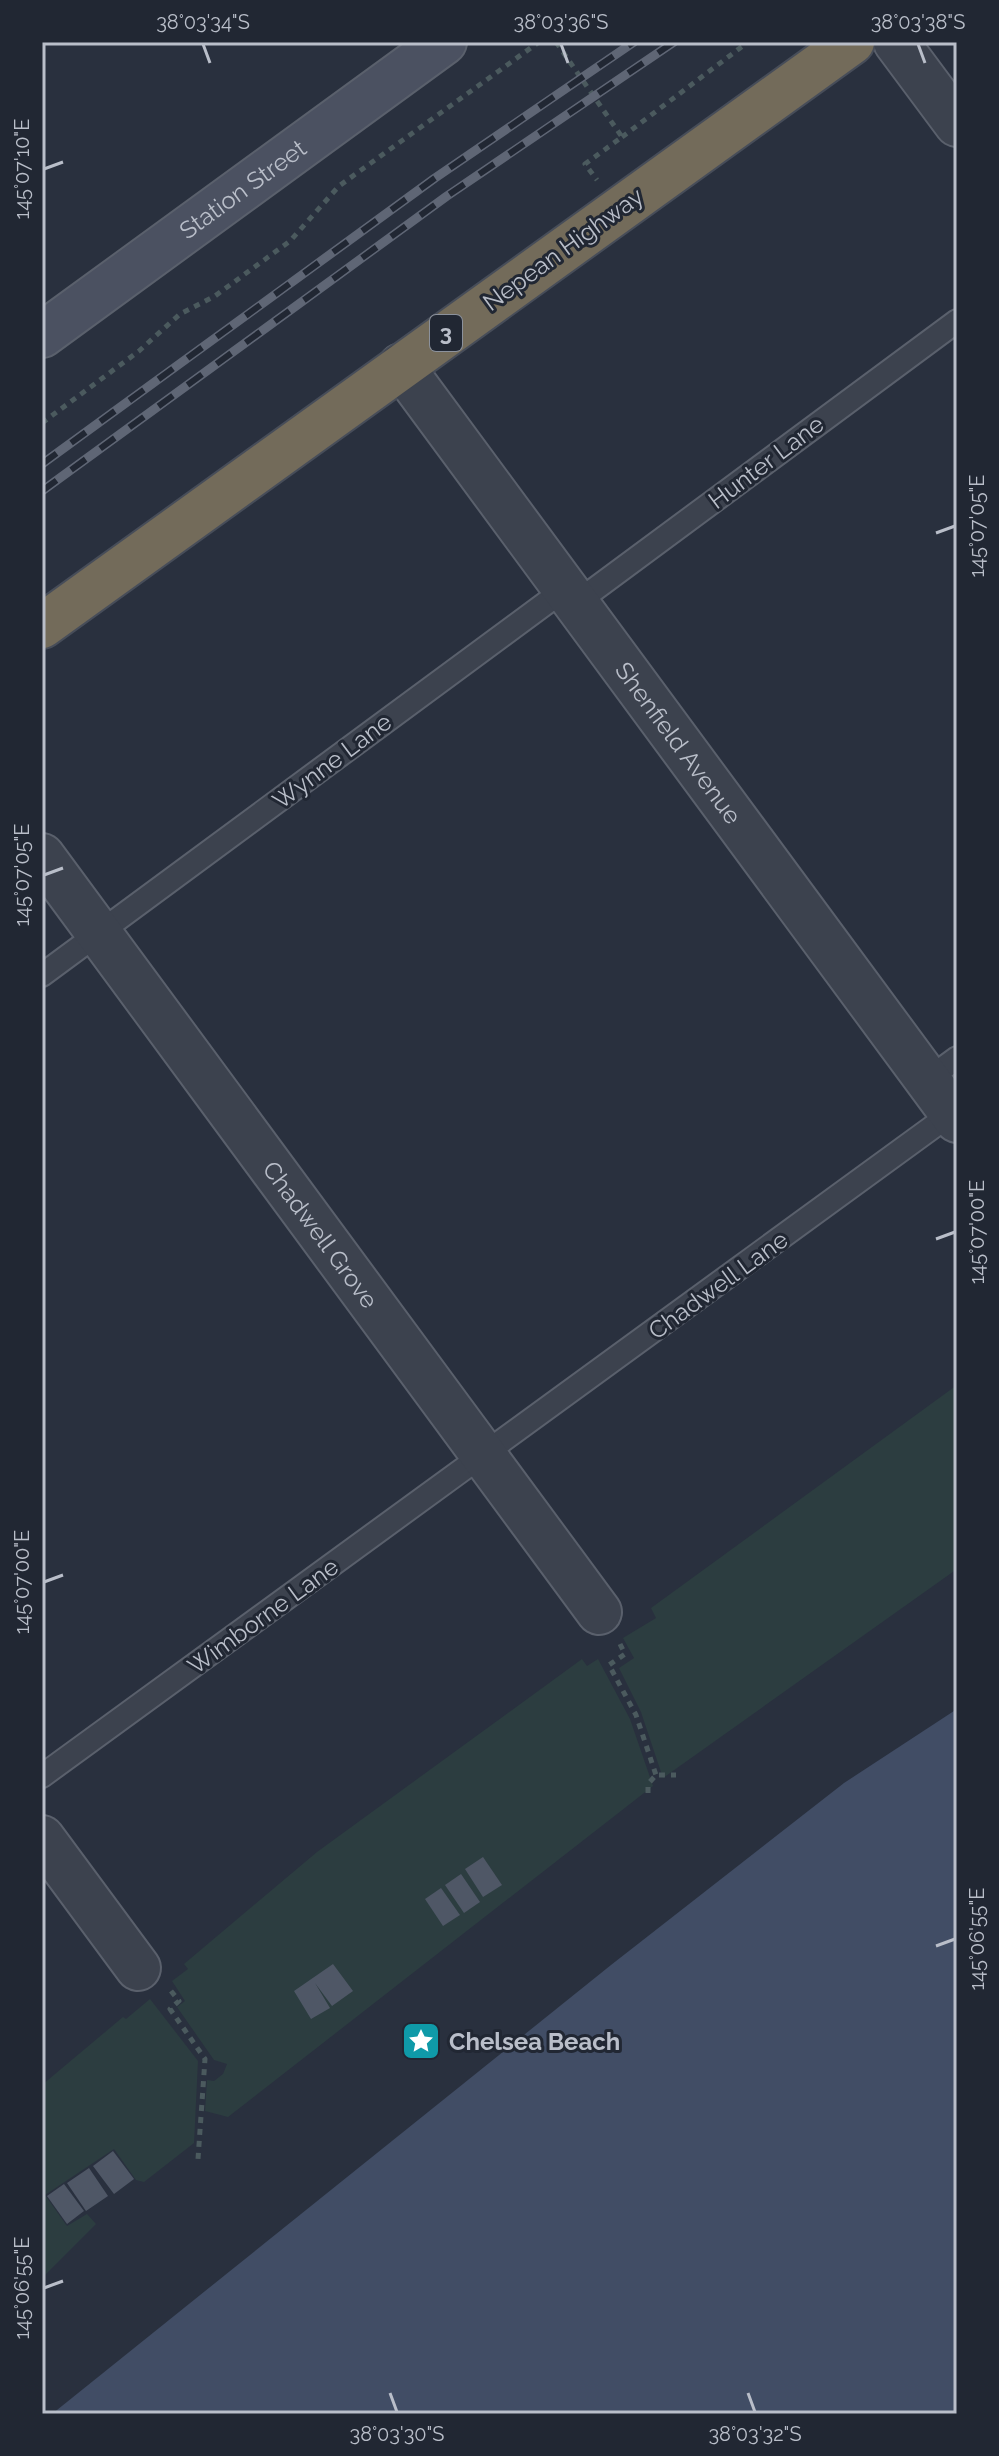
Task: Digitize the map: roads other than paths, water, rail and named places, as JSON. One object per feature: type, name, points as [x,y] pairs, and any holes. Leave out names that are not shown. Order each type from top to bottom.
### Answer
[{"type":"highway","name":"Nepean Highway","points":[[42,626],[852,42]]},
{"type":"street","name":"Station Street","points":[[42,335],[444,42]]},
{"type":"street","points":[[896,42],[957,124]]},
{"type":"street","name":"Shenfield Avenue","points":[[401,366],[570,596],[948,1093]]},
{"type":"street","name":"Chadwell Grove","points":[[42,856],[608,1625]]},
{"type":"street","points":[[42,1838],[150,1974]]},
{"type":"lane","name":"Hunter Lane","points":[[570,596],[957,321]]},
{"type":"lane","name":"Wynne Lane","points":[[42,975],[570,596]]},
{"type":"lane","name":"Chadwell Lane","points":[[484,1456],[948,1093]]},
{"type":"lane","name":"Wimborne Lane","points":[[42,1776],[484,1456]]},
{"type":"water","points":[[957,1709],[957,2414],[52,2414],[611,1965],[844,1783]]},
{"type":"railway","points":[[42,464],[435,178],[634,42]]},
{"type":"railway","points":[[42,491],[447,196],[674,42]]},
{"type":"place","name":"Chelsea Beach","points":[[421,2041]]}]
